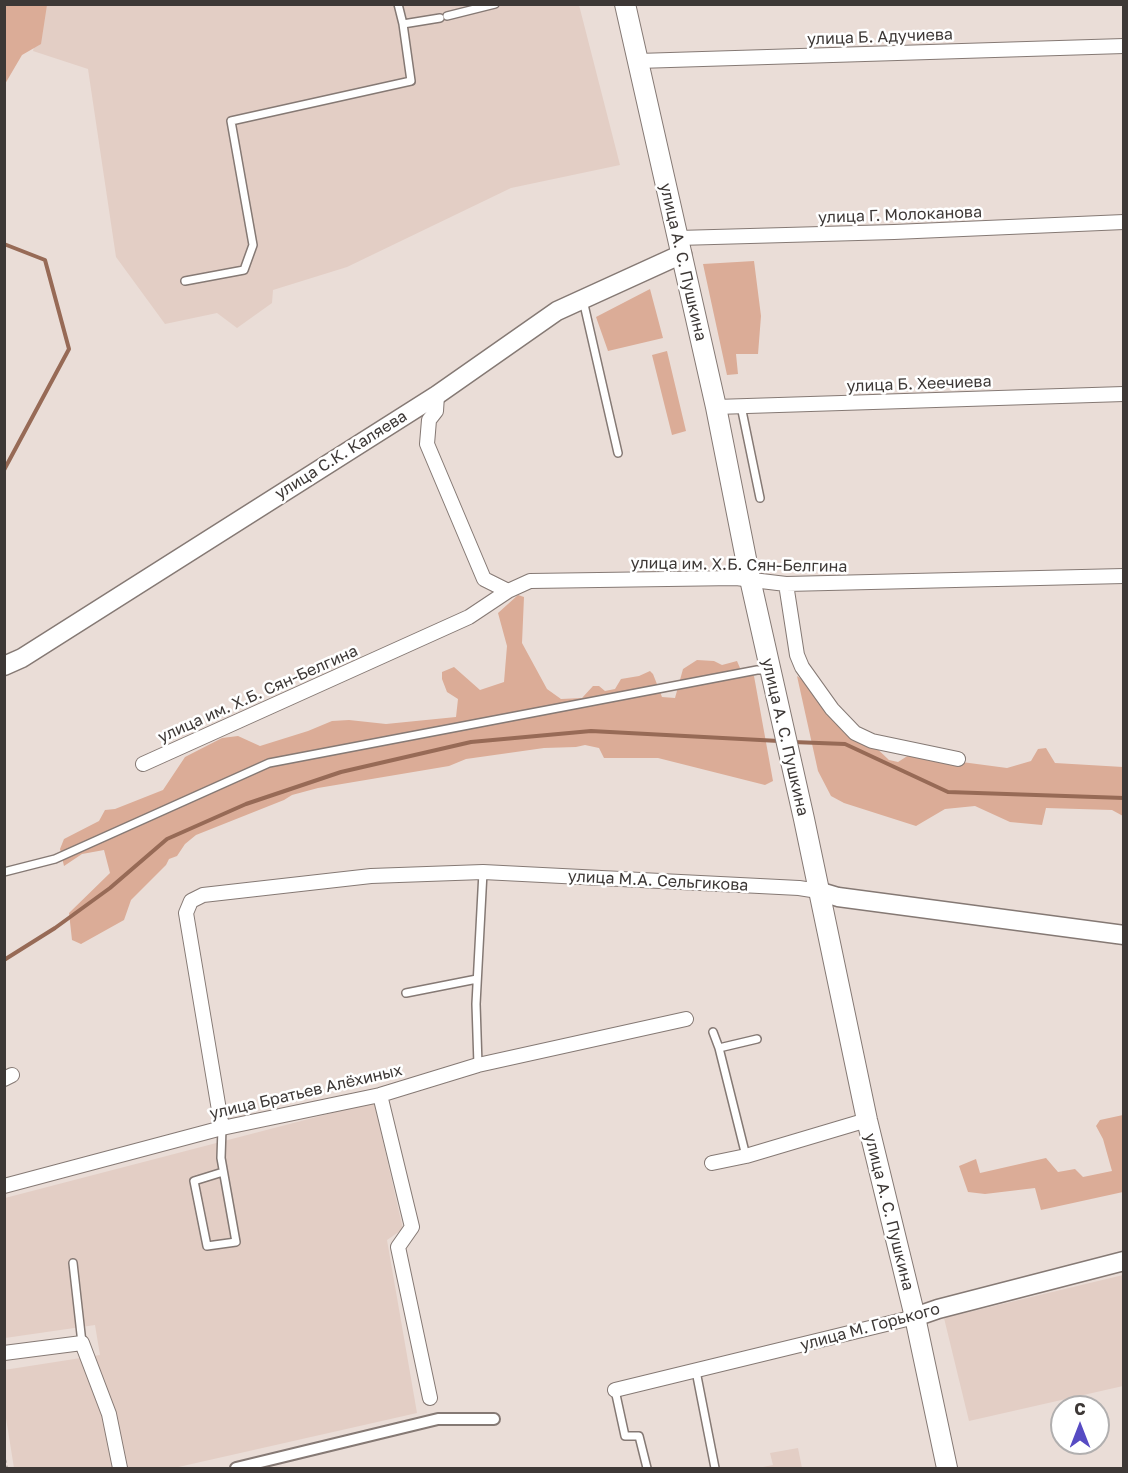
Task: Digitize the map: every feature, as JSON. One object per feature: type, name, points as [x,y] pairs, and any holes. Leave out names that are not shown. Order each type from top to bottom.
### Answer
[{"type":"main road","name":"улица А. С. Пушкина","points":[[625,4],[716,407],[750,579],[804,819],[867,1120],[915,1317],[947,1468]]},
{"type":"street","name":"улица Б. Адучиева","points":[[638,61],[1124,46]]},
{"type":"street","name":"улица Г. Молоканова","points":[[680,246],[894,232],[1124,222]]},
{"type":"street","name":"улица С.К. Каляева","points":[[4,666],[22,658],[437,395],[557,311],[583,300],[680,246]]},
{"type":"street","name":"улица Б. Хеечиева","points":[[716,407],[1124,394]]},
{"type":"street","points":[[437,395],[436,411],[429,420],[427,444],[483,579],[508,591]]},
{"type":"street","name":"улица им. Х.Б. Сян-Белгина","points":[[143,764],[469,617],[508,591],[530,581],[736,578],[786,584],[1124,576]]},
{"type":"street","points":[[786,584],[797,655],[802,667],[832,709],[855,733],[872,741],[958,759]]},
{"type":"street","name":"улица М.А. Сельгикова","points":[[222,1128],[186,913],[191,902],[203,895],[371,876],[483,872],[800,888],[838,897],[1124,935]]},
{"type":"street","name":"улица Братьев Алёхиных","points":[[4,1186],[222,1128],[380,1095],[478,1065],[686,1019]]},
{"type":"street","points":[[380,1095],[412,1227],[398,1247],[430,1398]]},
{"type":"street","points":[[712,1162],[746,1156],[867,1120]]},
{"type":"street","name":"улица М. Горького","points":[[615,1390],[915,1317],[1124,1261]]},
{"type":"street","points":[[4,1353],[82,1343],[109,1414],[120,1468]]},
{"type":"street","points":[[236,1468],[438,1419],[494,1419]]},
{"type":"lane","points":[[185,281],[243,270],[253,245],[231,122],[411,81],[398,4]]},
{"type":"lane","points":[[403,24],[495,4]]},
{"type":"lane","points":[[583,300],[618,453]]},
{"type":"lane","points":[[741,406],[760,498]]},
{"type":"lane","points":[[4,872],[55,859],[269,763],[757,670],[770,670]]},
{"type":"lane","points":[[478,1065],[477,979],[483,872]]},
{"type":"lane","points":[[406,993],[477,979]]},
{"type":"lane","points":[[713,1032],[746,1156]]},
{"type":"lane","points":[[719,1048],[757,1039]]},
{"type":"lane","points":[[222,1128],[221,1158],[236,1242],[207,1246],[194,1181],[223,1172]]},
{"type":"lane","points":[[73,1263],[82,1343]]},
{"type":"lane","points":[[696,1371],[716,1468]]},
{"type":"lane","points":[[615,1390],[625,1436],[639,1436],[646,1468]]},
{"type":"path","points":[[4,1454],[8,1468]]},
{"type":"shaded area","points":[[5,4],[47,5],[41,44],[22,55],[5,84]]},
{"type":"shaded area","points":[[45,5],[579,5],[620,165],[511,188],[347,267],[273,290],[272,303],[237,328],[217,313],[165,324],[116,257],[88,69],[33,51]]},
{"type":"shaded area","points":[[754,261],[761,316],[758,354],[736,354],[738,374],[727,375],[703,264]]},
{"type":"shaded area","points":[[650,289],[663,338],[608,351],[596,317]]},
{"type":"shaded area","points":[[667,351],[686,431],[672,435],[652,355]]},
{"type":"shaded area","points":[[518,595],[524,597],[522,643],[547,689],[561,699],[582,698],[593,686],[599,686],[605,691],[615,689],[621,679],[639,676],[650,671],[662,697],[675,698],[683,669],[697,660],[714,661],[722,665],[737,661],[743,675],[754,676],[773,781],[765,785],[658,758],[604,758],[599,748],[585,745],[544,748],[466,759],[449,766],[318,788],[292,795],[196,835],[185,844],[177,856],[169,859],[166,865],[131,900],[124,920],[81,944],[72,940],[69,913],[110,873],[104,850],[82,854],[64,866],[60,849],[64,839],[99,821],[105,810],[115,809],[163,790],[185,757],[222,738],[238,736],[260,746],[332,721],[349,720],[386,724],[456,717],[458,699],[447,692],[442,672],[454,667],[480,690],[504,682],[507,646],[498,613]]},
{"type":"shaded area","points":[[797,676],[809,684],[889,760],[898,762],[909,755],[1007,768],[1031,761],[1038,749],[1046,748],[1055,763],[1123,767],[1123,816],[1112,810],[1046,808],[1042,825],[1010,822],[975,806],[945,809],[916,826],[844,803],[831,796],[818,771]]},
{"type":"shaded area","points":[[374,1102],[403,1229],[387,1240],[417,1413],[174,1468],[14,1468],[5,1412],[4,1370],[100,1355],[95,1325],[5,1338],[5,1198]]},
{"type":"shaded area","points":[[1123,1115],[1123,1192],[1041,1210],[1035,1188],[985,1194],[968,1192],[959,1166],[976,1159],[980,1173],[1046,1158],[1058,1172],[1075,1169],[1083,1177],[1112,1171],[1103,1139],[1096,1126],[1100,1120]]},
{"type":"shaded area","points":[[1123,1275],[1123,1386],[1083,1395],[1050,1395],[1050,1403],[969,1421],[944,1318]]},
{"type":"shaded area","points":[[798,1448],[802,1468],[758,1468],[773,1465],[770,1453]]},
{"type":"waterway","points":[[4,244],[45,260],[69,349],[4,470]]},
{"type":"waterway","points":[[4,960],[55,928],[110,888],[167,839],[246,804],[341,772],[471,742],[591,731],[779,741]]},
{"type":"waterway","points":[[793,742],[845,744],[948,792],[1124,798]]}]
